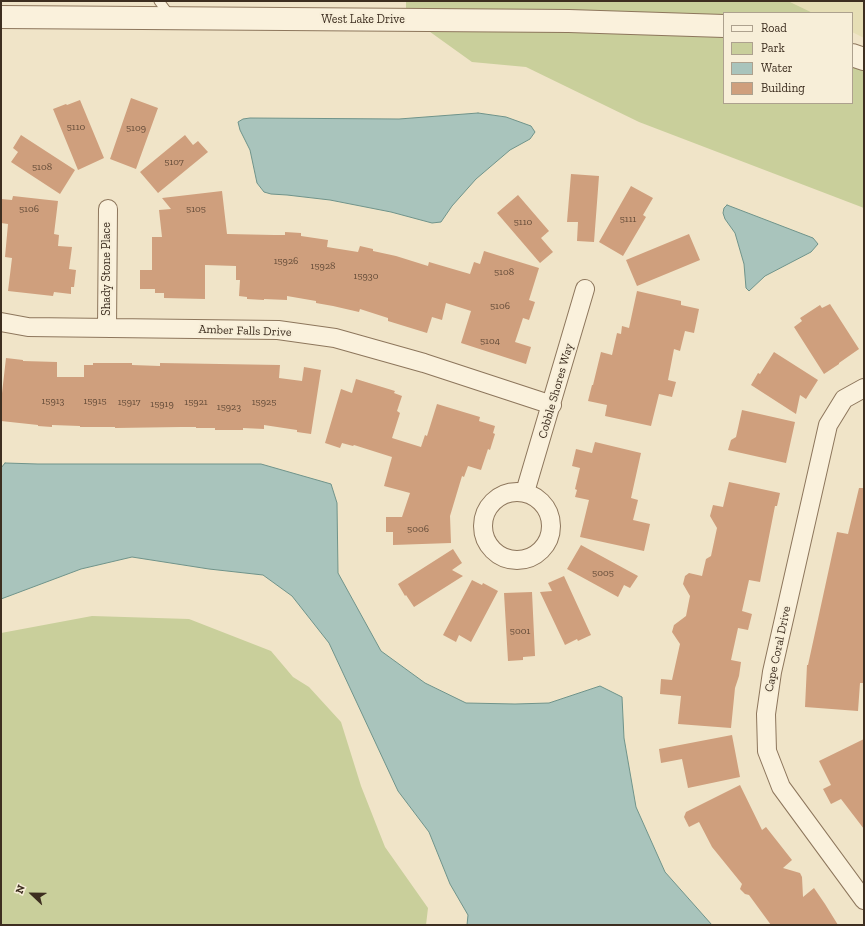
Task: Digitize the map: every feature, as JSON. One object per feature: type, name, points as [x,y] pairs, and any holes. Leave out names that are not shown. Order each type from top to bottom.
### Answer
[{"type":"street","name":"West Lake Drive","points":[[1,17],[569,21],[723,26]]},
{"type":"street","points":[[853,55],[864,59]]},
{"type":"street","name":"Shady Stone Place","points":[[108,210],[108,328]]},
{"type":"street","name":"Cobble Shores Way","points":[[525,492],[552,405],[585,289]]},
{"type":"street","name":"Amber Falls Drive","points":[[1,322],[28,327],[278,330],[335,338],[424,364],[552,405]]},
{"type":"street","name":"Cape Coral Drive","points":[[864,388],[844,399],[828,425],[772,672],[766,714],[767,752],[781,787],[864,900]]},
{"type":"lane","points":[[158,1],[172,18]]},
{"type":"shaded area","points":[[788,1],[864,1],[864,38],[853,32],[853,12],[811,12]]},
{"type":"green space","points":[[406,1],[788,1],[811,12],[723,12],[723,17],[406,11]]},
{"type":"green space","points":[[426,29],[723,35],[723,104],[853,104],[853,64],[864,68],[864,208],[639,122],[526,67],[472,62]]},
{"type":"green space","points":[[92,616],[189,619],[271,651],[293,677],[309,687],[341,722],[361,786],[385,847],[428,908],[426,925],[1,925],[1,633]]},
{"type":"water","points":[[478,113],[506,117],[531,126],[535,132],[530,139],[510,150],[476,179],[452,206],[441,222],[432,223],[391,212],[330,200],[264,192],[257,183],[250,150],[240,130],[238,122],[243,119],[250,118],[399,119]]},
{"type":"water","points":[[727,205],[813,238],[818,244],[811,252],[765,276],[749,291],[746,288],[744,264],[735,233],[725,219],[723,213],[724,208]]},
{"type":"water","points":[[5,463],[261,464],[331,484],[337,503],[338,573],[381,651],[425,683],[466,703],[549,703],[600,686],[622,697],[624,738],[636,807],[665,872],[712,925],[467,925],[468,915],[450,884],[429,832],[398,791],[329,643],[292,596],[263,575],[209,569],[132,557],[81,569],[1,599],[1,468]]},
{"type":"building","points":[[131,98],[158,108],[136,169],[110,159]]},
{"type":"building","points":[[80,100],[104,158],[78,170],[53,109]]},
{"type":"building","points":[[21,135],[75,170],[60,194],[11,162],[18,152],[13,148]]},
{"type":"building","points":[[185,135],[193,145],[198,141],[208,152],[158,193],[140,172]]},
{"type":"building","points":[[571,174],[599,176],[594,242],[577,241],[578,222],[567,222]]},
{"type":"building","points":[[631,186],[653,198],[643,215],[646,217],[623,256],[599,242]]},
{"type":"building","points":[[222,191],[227,234],[285,235],[285,232],[301,233],[301,236],[328,240],[327,247],[358,252],[360,246],[428,266],[429,262],[470,274],[474,262],[480,264],[484,251],[539,268],[529,300],[535,302],[529,320],[523,318],[515,342],[531,347],[526,364],[461,343],[471,311],[446,303],[442,320],[432,317],[427,333],[388,321],[388,318],[360,309],[359,312],[316,303],[316,301],[287,296],[287,300],[247,299],[247,297],[239,296],[240,280],[236,280],[236,266],[205,265],[205,299],[164,298],[164,293],[155,293],[155,289],[140,289],[140,270],[152,270],[152,237],[162,237],[159,210],[171,209],[162,198]]},
{"type":"building","points":[[518,195],[549,231],[541,238],[553,252],[540,263],[497,213]]},
{"type":"building","points":[[13,196],[58,201],[54,234],[59,235],[58,246],[72,247],[69,269],[76,270],[74,287],[71,287],[71,294],[54,292],[53,296],[8,291],[12,258],[5,257],[8,224],[1,223],[1,199],[12,200]]},
{"type":"building","points":[[689,234],[700,260],[637,286],[626,260]]},
{"type":"building","points":[[637,291],[681,301],[681,305],[699,309],[694,333],[685,331],[680,351],[674,349],[668,380],[676,382],[672,397],[659,394],[651,426],[605,416],[607,405],[588,401],[601,352],[612,355],[617,333],[621,334],[622,326],[629,328]]},
{"type":"building","points":[[830,304],[859,349],[824,374],[794,327],[802,321],[800,318],[820,305],[822,308]]},
{"type":"building","points":[[774,352],[818,380],[806,399],[800,395],[796,414],[751,385]]},
{"type":"building","points":[[6,358],[23,361],[57,362],[57,377],[84,377],[84,365],[93,365],[93,363],[132,363],[132,365],[160,366],[160,363],[280,365],[279,378],[302,381],[304,367],[321,370],[311,434],[297,432],[297,430],[264,425],[264,429],[243,428],[243,430],[215,430],[215,428],[196,427],[115,428],[52,425],[52,427],[1,421],[1,402]]},
{"type":"building","points":[[356,379],[395,391],[394,393],[402,396],[397,411],[400,413],[392,438],[421,447],[425,435],[427,436],[437,404],[480,417],[479,421],[495,426],[493,433],[495,434],[490,450],[488,449],[481,470],[468,466],[464,477],[462,476],[450,516],[451,543],[393,545],[393,532],[386,532],[386,517],[402,517],[410,493],[384,486],[392,457],[354,445],[342,443],[340,448],[325,443],[341,389],[352,393]]},
{"type":"building","points":[[742,410],[795,422],[786,463],[728,450],[731,440],[736,437]]},
{"type":"building","points":[[595,442],[641,453],[631,498],[638,500],[633,520],[650,524],[644,551],[580,537],[589,500],[575,497],[577,490],[575,489],[580,468],[572,466],[576,449],[592,453]]},
{"type":"building","points":[[729,482],[780,493],[777,506],[775,506],[760,582],[749,580],[742,611],[752,614],[748,630],[738,628],[731,660],[741,662],[735,688],[731,728],[678,724],[681,696],[660,694],[661,679],[672,680],[680,644],[672,632],[674,625],[686,616],[690,596],[683,584],[685,576],[689,573],[702,576],[706,559],[711,556],[717,528],[710,516],[713,505],[723,507]]},
{"type":"building","points":[[859,488],[864,488],[864,683],[860,683],[858,711],[805,707],[807,665],[837,532],[848,534]]},
{"type":"building","points":[[581,545],[638,576],[630,588],[624,585],[618,597],[567,569]]},
{"type":"building","points":[[453,549],[462,563],[452,570],[463,576],[414,607],[398,584]]},
{"type":"building","points":[[564,576],[591,635],[578,641],[577,639],[565,645],[540,592],[552,591],[548,583]]},
{"type":"building","points":[[472,580],[482,585],[483,583],[498,591],[471,642],[459,635],[456,642],[443,635]]},
{"type":"building","points":[[532,592],[535,656],[523,657],[523,660],[508,661],[504,593]]},
{"type":"building","points":[[732,735],[740,777],[688,788],[682,759],[661,763],[659,749]]},
{"type":"building","points":[[864,739],[864,829],[841,799],[831,804],[823,789],[831,785],[819,761]]},
{"type":"building","points":[[740,785],[762,830],[766,827],[792,860],[783,868],[800,873],[802,877],[803,897],[814,888],[838,925],[771,925],[749,895],[745,894],[740,889],[742,884],[712,847],[699,822],[689,827],[684,817],[686,812]]}]
